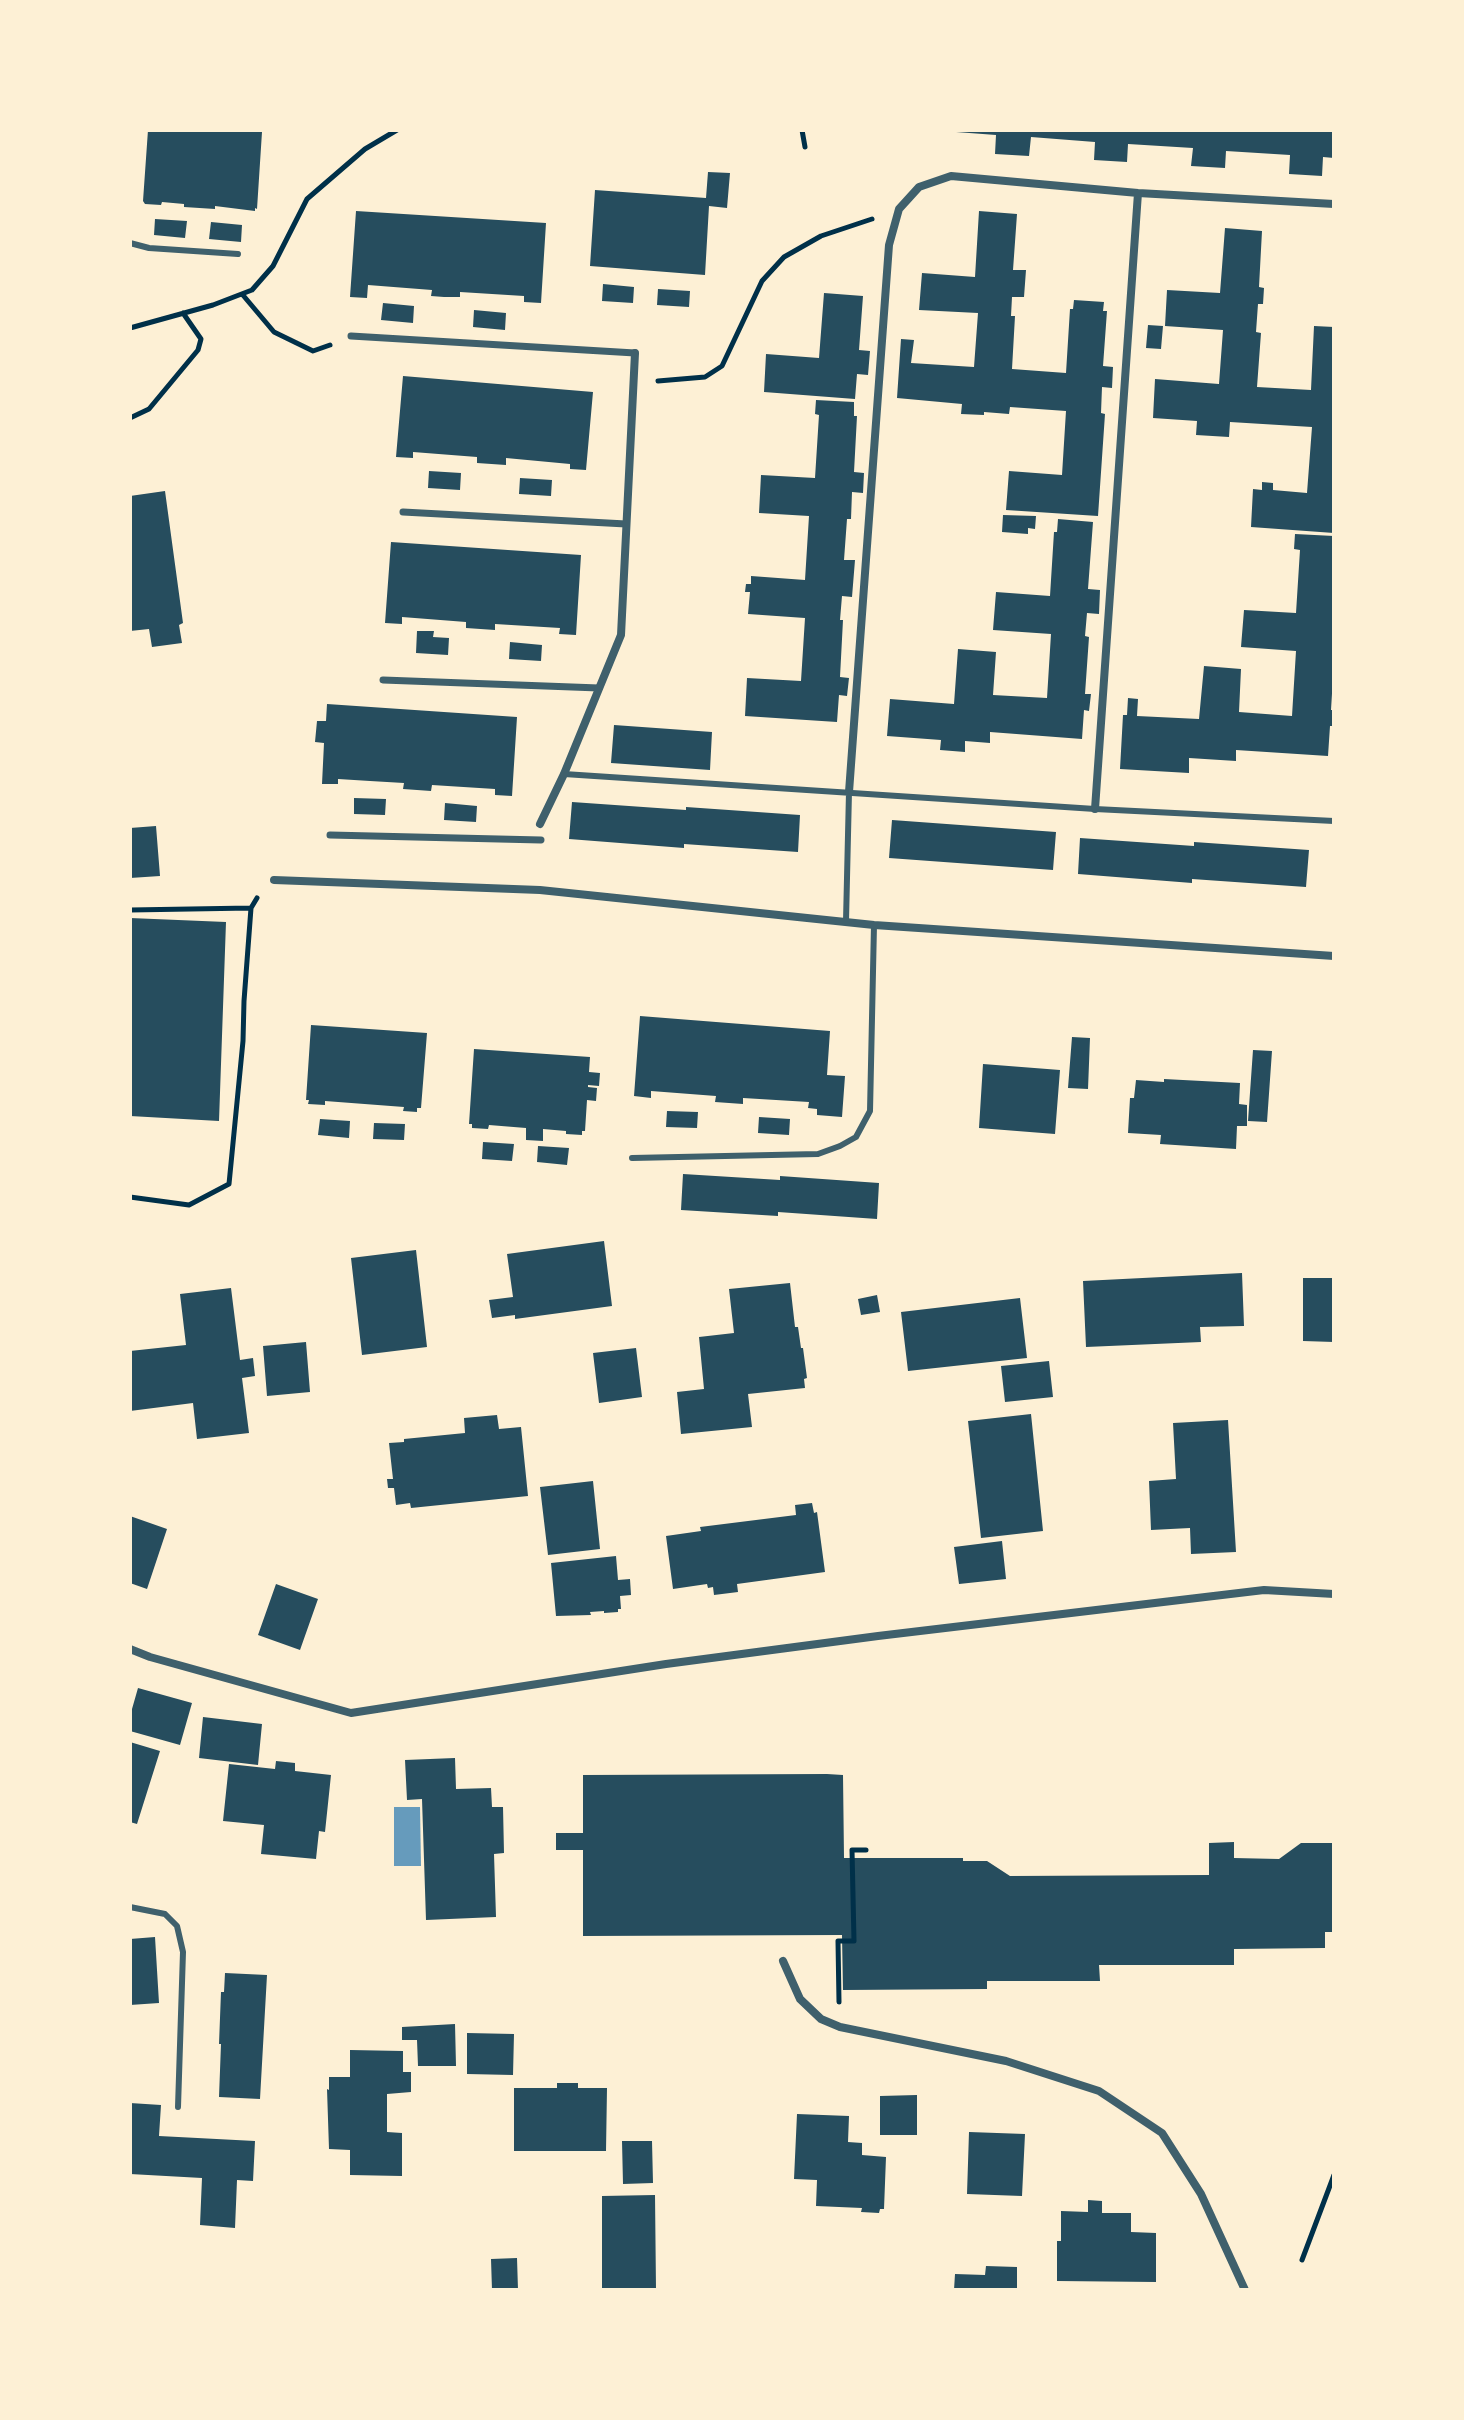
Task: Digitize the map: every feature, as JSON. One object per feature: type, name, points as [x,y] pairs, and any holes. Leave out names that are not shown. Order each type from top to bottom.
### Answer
[{"type":"street","points":[[849,792],[889,245],[899,209],[919,187],[951,176],[1138,193],[1334,204]]},
{"type":"street","points":[[1095,809],[1138,193]]},
{"type":"street","points":[[351,336],[635,353],[621,635],[540,824]]},
{"type":"street","points":[[403,512],[626,524]]},
{"type":"street","points":[[383,680],[599,688]]},
{"type":"street","points":[[330,835],[541,840]]},
{"type":"street","points":[[274,880],[540,890],[874,925],[1334,956]]},
{"type":"street","points":[[130,1649],[351,1713],[666,1664],[909,1632],[1264,1590],[1334,1594]]},
{"type":"street","points":[[783,1961],[800,1999],[821,2019],[840,2027],[1006,2061],[1099,2091],[1162,2133],[1201,2194],[1245,2290]]},
{"type":"lane","points":[[130,243],[149,248],[238,254]]},
{"type":"lane","points":[[564,774],[1095,809],[1334,821]]},
{"type":"lane","points":[[846,921],[849,792]]},
{"type":"lane","points":[[632,1158],[818,1154],[856,1137],[870,1111],[874,925]]},
{"type":"lane","points":[[1334,949],[1334,956]]},
{"type":"lane","points":[[130,1907],[165,1914],[177,1926],[183,1952],[178,2107]]},
{"type":"path","points":[[130,328],[252,290],[273,266],[307,199],[365,149],[397,130]]},
{"type":"path","points":[[802,130],[805,147]]},
{"type":"path","points":[[633,383],[705,377],[722,366],[762,281],[784,257],[821,236],[899,209]]},
{"type":"path","points":[[242,294],[274,332],[313,351],[351,336]]},
{"type":"path","points":[[130,418],[149,409],[198,350],[201,339],[183,313]]},
{"type":"path","points":[[130,1197],[189,1205],[229,1184],[243,1041],[251,908],[260,893],[274,880]]},
{"type":"path","points":[[130,910],[251,908]]},
{"type":"path","points":[[839,2007],[838,1941],[854,1941],[852,1850],[866,1850]]},
{"type":"path","points":[[1302,2260],[1334,2175]]},
{"type":"water","points":[[394,1807],[420,1807],[421,1866],[394,1866]]},
{"type":"building","points":[[148,130],[262,132],[257,209],[184,207],[184,204],[162,202],[161,205],[145,204]]},
{"type":"building","points":[[956,130],[1334,130],[1334,158],[1323,157],[1322,176],[1289,174],[1290,155],[1226,151],[1225,168],[1191,166],[1193,148],[1128,144],[1127,162],[1094,160],[1095,142],[1031,137],[1029,156],[995,154],[996,135]]},
{"type":"building","points":[[708,172],[730,173],[727,208],[709,206],[705,275],[590,266],[595,190],[706,198]]},
{"type":"building","points":[[356,211],[546,223],[541,303],[524,302],[524,296],[460,292],[460,297],[444,297],[431,296],[432,290],[368,285],[367,298],[350,297]]},
{"type":"building","points":[[979,211],[1017,214],[1013,270],[1026,270],[1024,297],[1012,297],[1011,316],[1015,316],[1012,369],[1066,373],[1070,309],[1073,309],[1074,300],[1104,302],[1103,311],[1107,311],[1103,366],[1113,367],[1112,388],[1102,387],[1101,413],[1105,414],[1098,516],[1006,510],[1009,471],[1062,475],[1066,411],[1010,407],[1009,414],[961,414],[962,404],[897,398],[901,339],[914,340],[911,363],[974,367],[978,313],[919,310],[922,273],[975,277]]},
{"type":"building","points":[[155,219],[187,221],[185,238],[154,235]]},
{"type":"building","points":[[211,222],[242,225],[241,242],[209,239]]},
{"type":"building","points":[[1225,228],[1262,231],[1259,287],[1264,288],[1263,304],[1258,304],[1256,332],[1261,333],[1257,387],[1311,390],[1314,326],[1334,327],[1334,533],[1251,527],[1253,489],[1262,490],[1262,482],[1273,483],[1273,490],[1307,493],[1312,427],[1230,422],[1229,437],[1196,435],[1197,421],[1153,418],[1155,379],[1219,384],[1223,330],[1165,326],[1167,290],[1220,293]]},
{"type":"building","points":[[603,284],[634,287],[633,303],[602,301]]},
{"type":"building","points":[[658,289],[690,291],[689,307],[657,305]]},
{"type":"building","points":[[824,293],[863,296],[859,350],[870,351],[868,375],[857,374],[855,399],[764,392],[766,354],[819,358]]},
{"type":"building","points":[[383,303],[414,306],[413,323],[381,320]]},
{"type":"building","points":[[474,310],[506,313],[505,330],[473,327]]},
{"type":"building","points":[[1148,325],[1163,326],[1161,349],[1146,348]]},
{"type":"building","points":[[403,376],[593,392],[586,470],[570,469],[570,464],[506,458],[506,465],[477,463],[477,457],[413,452],[413,458],[396,457]]},
{"type":"building","points":[[816,400],[854,402],[854,416],[857,416],[854,472],[864,473],[863,493],[852,492],[851,519],[847,519],[844,560],[855,560],[852,597],[842,596],[840,620],[843,620],[840,677],[849,678],[847,696],[839,695],[837,722],[745,716],[747,678],[801,681],[805,618],[748,614],[750,592],[745,592],[746,584],[751,584],[751,576],[805,580],[809,516],[759,513],[761,475],[815,478],[819,415],[815,414]]},
{"type":"building","points":[[429,471],[461,473],[460,490],[428,488]]},
{"type":"building","points":[[520,478],[552,480],[551,496],[519,494]]},
{"type":"building","points":[[165,491],[183,623],[179,625],[182,643],[152,647],[149,629],[130,631],[130,496]]},
{"type":"building","points":[[1003,515],[1036,516],[1035,529],[1028,528],[1028,534],[1002,532]]},
{"type":"building","points":[[1058,519],[1093,522],[1088,589],[1100,590],[1099,614],[1087,613],[1085,636],[1089,637],[1085,694],[1091,694],[1089,711],[1084,710],[1082,739],[990,732],[990,743],[965,741],[965,752],[940,750],[941,740],[887,736],[890,699],[954,704],[958,649],[996,652],[993,695],[1047,698],[1051,634],[993,630],[996,592],[1050,596],[1054,532],[1057,532]]},
{"type":"building","points":[[1295,534],[1334,536],[1331,710],[1334,710],[1334,726],[1330,726],[1328,756],[1236,750],[1236,761],[1189,758],[1189,773],[1120,769],[1123,715],[1127,715],[1128,698],[1138,699],[1137,716],[1199,719],[1204,666],[1241,669],[1239,712],[1292,716],[1296,651],[1241,647],[1244,610],[1296,613],[1300,550],[1294,549]]},
{"type":"building","points":[[391,542],[581,555],[576,635],[559,634],[560,628],[495,624],[495,630],[466,628],[466,622],[402,617],[402,624],[385,623]]},
{"type":"building","points":[[417,631],[434,631],[433,637],[449,638],[448,655],[416,653]]},
{"type":"building","points":[[510,642],[542,645],[541,661],[509,659]]},
{"type":"building","points":[[327,704],[517,717],[512,796],[495,795],[495,789],[432,785],[431,791],[403,789],[404,783],[338,779],[338,784],[322,784],[324,743],[315,742],[317,721],[326,721]]},
{"type":"building","points":[[614,725],[712,732],[710,770],[611,763]]},
{"type":"building","points":[[354,798],[386,799],[385,815],[354,814]]},
{"type":"building","points":[[572,802],[800,815],[798,852],[684,844],[684,848],[569,839]]},
{"type":"building","points":[[445,803],[477,806],[476,822],[444,820]]},
{"type":"building","points":[[892,820],[1056,832],[1053,870],[889,858]]},
{"type":"building","points":[[156,826],[160,876],[130,878],[130,828]]},
{"type":"building","points":[[1080,838],[1309,850],[1306,887],[1192,879],[1192,883],[1078,874]]},
{"type":"building","points":[[130,918],[226,922],[219,1121],[130,1116]]},
{"type":"building","points":[[640,1016],[830,1031],[827,1075],[845,1076],[842,1117],[817,1115],[817,1109],[808,1108],[809,1102],[743,1098],[743,1104],[715,1102],[716,1096],[651,1091],[651,1098],[634,1096]]},
{"type":"building","points":[[311,1025],[427,1033],[421,1108],[417,1108],[417,1112],[403,1111],[404,1107],[325,1101],[325,1105],[308,1104]]},
{"type":"building","points":[[1072,1037],[1090,1038],[1088,1089],[1068,1088]]},
{"type":"building","points":[[474,1049],[590,1057],[589,1072],[600,1073],[599,1086],[588,1085],[597,1088],[596,1101],[587,1100],[585,1131],[582,1135],[543,1129],[543,1141],[526,1140],[526,1128],[489,1125],[488,1129],[472,1128],[469,1124]]},
{"type":"building","points":[[1253,1050],[1272,1051],[1267,1122],[1248,1121]]},
{"type":"building","points":[[983,1064],[1060,1070],[1055,1134],[979,1128]]},
{"type":"building","points":[[1164,1079],[1240,1083],[1239,1104],[1247,1105],[1247,1126],[1237,1126],[1236,1149],[1160,1144],[1161,1135],[1128,1133],[1130,1098],[1134,1098],[1136,1080],[1164,1082]]},
{"type":"building","points":[[667,1111],[698,1112],[697,1128],[666,1127]]},
{"type":"building","points":[[759,1117],[790,1119],[789,1135],[758,1133]]},
{"type":"building","points":[[320,1119],[350,1121],[349,1138],[318,1135]]},
{"type":"building","points":[[374,1123],[405,1124],[404,1140],[373,1139]]},
{"type":"building","points":[[483,1142],[514,1144],[512,1161],[482,1159]]},
{"type":"building","points":[[538,1146],[569,1148],[567,1165],[537,1162]]},
{"type":"building","points":[[683,1174],[780,1180],[780,1176],[879,1183],[877,1219],[778,1212],[778,1216],[681,1210]]},
{"type":"building","points":[[604,1241],[612,1306],[515,1319],[515,1315],[492,1318],[489,1300],[513,1297],[507,1254]]},
{"type":"building","points":[[416,1250],[427,1347],[362,1355],[351,1258]]},
{"type":"building","points":[[1242,1273],[1244,1326],[1200,1327],[1201,1342],[1086,1347],[1083,1281]]},
{"type":"building","points":[[1303,1278],[1334,1278],[1334,1342],[1303,1341]]},
{"type":"building","points":[[790,1283],[795,1327],[798,1327],[803,1348],[807,1378],[804,1379],[805,1388],[748,1394],[752,1427],[681,1434],[677,1392],[704,1389],[699,1337],[734,1333],[729,1289]]},
{"type":"building","points":[[231,1288],[240,1360],[253,1358],[255,1376],[242,1378],[249,1433],[197,1439],[193,1403],[130,1411],[130,1351],[186,1345],[180,1294]]},
{"type":"building","points":[[877,1295],[880,1312],[861,1315],[858,1299]]},
{"type":"building","points":[[1020,1298],[1027,1358],[908,1371],[901,1312]]},
{"type":"building","points":[[306,1342],[310,1392],[267,1396],[263,1346]]},
{"type":"building","points":[[636,1348],[642,1397],[599,1403],[593,1353]]},
{"type":"building","points":[[1049,1361],[1053,1397],[1005,1402],[1001,1366]]},
{"type":"building","points":[[1031,1414],[1043,1531],[981,1538],[968,1421]]},
{"type":"building","points":[[497,1415],[499,1429],[521,1427],[528,1496],[411,1508],[410,1503],[396,1505],[394,1488],[388,1488],[387,1479],[393,1479],[389,1443],[465,1433],[464,1418]]},
{"type":"building","points":[[1228,1420],[1236,1552],[1191,1554],[1190,1528],[1151,1530],[1149,1481],[1176,1479],[1173,1423]]},
{"type":"building","points":[[593,1481],[600,1549],[548,1555],[540,1487]]},
{"type":"building","points":[[812,1503],[814,1513],[817,1512],[825,1572],[737,1584],[738,1592],[714,1595],[713,1587],[708,1588],[707,1584],[673,1589],[666,1536],[701,1531],[700,1527],[796,1515],[795,1505]]},
{"type":"building","points":[[130,1516],[167,1529],[147,1589],[130,1583]]},
{"type":"building","points":[[1002,1541],[1006,1579],[959,1584],[954,1547]]},
{"type":"building","points":[[616,1556],[618,1580],[630,1579],[631,1595],[620,1596],[621,1609],[618,1612],[556,1616],[551,1563]]},
{"type":"building","points":[[276,1584],[318,1599],[300,1650],[258,1635]]},
{"type":"building","points":[[138,1688],[192,1703],[180,1745],[130,1731],[130,1716]]},
{"type":"building","points":[[203,1717],[262,1724],[258,1765],[199,1758]]},
{"type":"building","points":[[130,1742],[160,1751],[137,1824],[130,1822]]},
{"type":"building","points":[[455,1758],[456,1789],[491,1788],[492,1807],[503,1807],[504,1853],[494,1854],[496,1917],[426,1920],[422,1799],[407,1800],[405,1760]]},
{"type":"building","points":[[276,1761],[295,1763],[295,1771],[331,1775],[325,1832],[319,1831],[316,1859],[261,1854],[264,1825],[223,1821],[229,1764],[275,1769]]},
{"type":"building","points":[[583,1775],[843,1775],[844,1858],[963,1858],[963,1861],[987,1861],[1010,1876],[1209,1875],[1209,1843],[1234,1842],[1234,1858],[1279,1859],[1301,1843],[1334,1843],[1334,1932],[1325,1932],[1325,1948],[1234,1949],[1234,1965],[1099,1965],[1100,1981],[987,1981],[987,1989],[843,1990],[842,1935],[583,1936],[583,1850],[556,1850],[556,1833],[583,1833]]},
{"type":"building","points":[[155,1937],[159,2003],[130,2005],[130,1939]]},
{"type":"building","points":[[225,1973],[267,1975],[260,2099],[219,2097],[221,1992],[224,1992]]},
{"type":"building","points":[[455,2024],[456,2066],[418,2066],[417,2040],[402,2040],[402,2027]]},
{"type":"building","points":[[467,2033],[514,2034],[513,2075],[467,2074]]},
{"type":"building","points":[[350,2050],[403,2051],[403,2072],[411,2072],[411,2092],[387,2094],[387,2132],[402,2133],[402,2176],[350,2175],[350,2150],[329,2149],[329,2077],[350,2077]]},
{"type":"building","points":[[557,2083],[578,2083],[578,2088],[607,2088],[606,2151],[514,2151],[514,2088],[557,2088]]},
{"type":"building","points":[[917,2095],[917,2135],[880,2135],[880,2096]]},
{"type":"building","points":[[130,2103],[161,2105],[159,2136],[255,2141],[253,2181],[237,2180],[235,2228],[200,2225],[202,2178],[130,2174]]},
{"type":"building","points":[[797,2114],[849,2116],[848,2142],[862,2143],[862,2155],[886,2157],[884,2209],[880,2209],[879,2213],[861,2212],[862,2208],[816,2206],[817,2180],[794,2179]]},
{"type":"building","points":[[969,2132],[1025,2134],[1022,2196],[967,2194]]},
{"type":"building","points":[[622,2141],[652,2141],[653,2183],[623,2184]]},
{"type":"building","points":[[655,2195],[656,2290],[602,2290],[602,2196]]},
{"type":"building","points":[[1088,2200],[1102,2201],[1102,2213],[1131,2213],[1131,2232],[1156,2233],[1156,2282],[1057,2281],[1061,2211],[1088,2212]]},
{"type":"building","points":[[517,2258],[518,2290],[492,2290],[491,2259]]},
{"type":"building","points":[[986,2266],[1017,2267],[1017,2290],[954,2290],[955,2274],[985,2275]]}]
